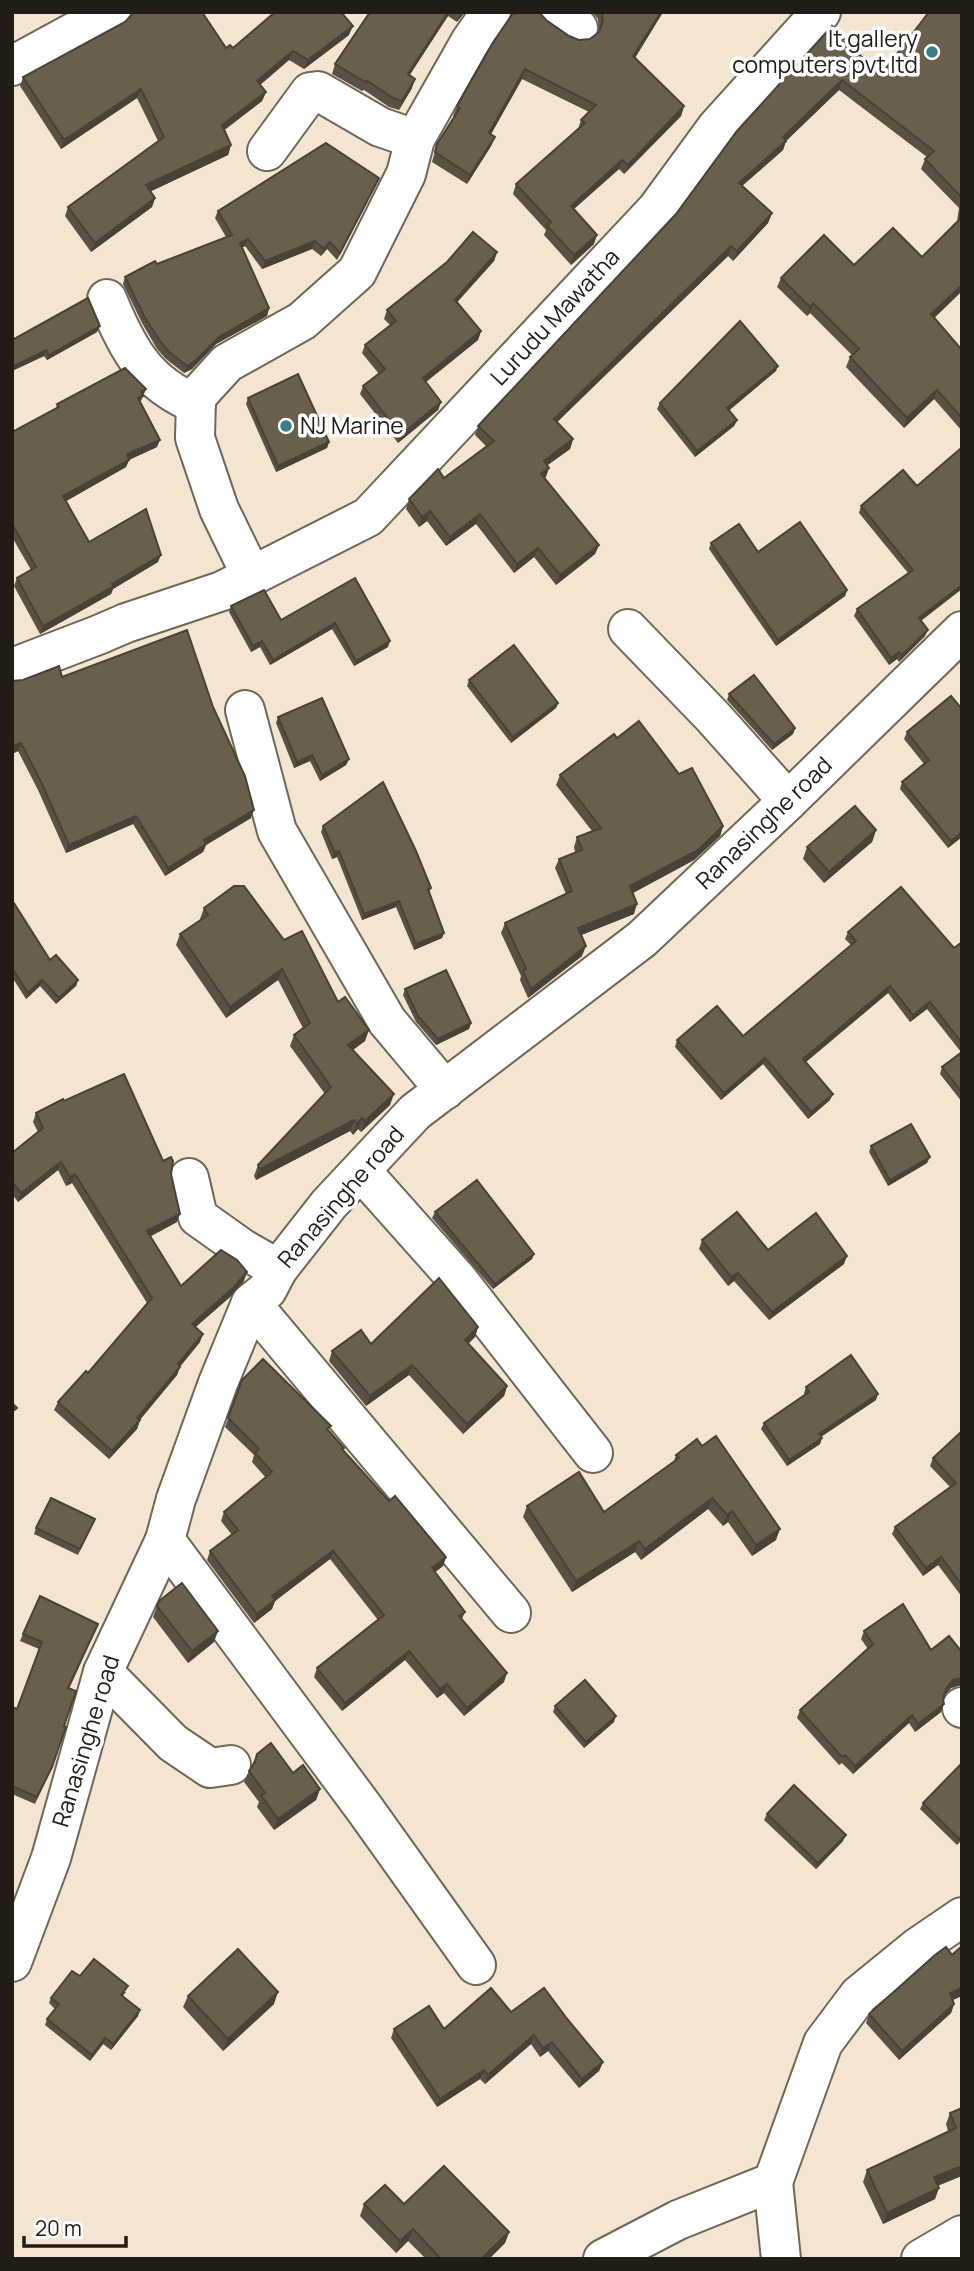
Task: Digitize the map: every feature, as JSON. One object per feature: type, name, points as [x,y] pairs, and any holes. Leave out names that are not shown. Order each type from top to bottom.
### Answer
[{"type":"street","points":[[12,66],[111,12]]},
{"type":"street","points":[[251,577],[219,509],[195,438],[196,397],[227,363],[302,321],[357,272],[406,174],[415,139],[470,42],[491,12]]},
{"type":"street","name":"Lurudu Mawatha","points":[[12,668],[126,623],[222,591],[368,517],[657,209],[717,127],[821,12]]},
{"type":"street","points":[[267,151],[310,92],[318,92],[380,127],[415,139]]},
{"type":"street","points":[[107,299],[136,360],[174,395],[196,404]]},
{"type":"street","points":[[628,629],[713,717],[788,801]]},
{"type":"street","name":"Ranasinghe road","points":[[12,1962],[51,1858],[103,1672],[165,1540],[176,1499],[218,1383],[251,1303],[267,1290],[278,1269],[330,1204],[415,1112],[642,939],[961,635]]},
{"type":"street","points":[[245,710],[277,831],[387,1021],[444,1090]]},
{"type":"street","points":[[361,1171],[458,1280],[593,1452]]},
{"type":"street","points":[[188,1178],[198,1217],[243,1249],[278,1269]]},
{"type":"street","points":[[251,1303],[511,1613]]},
{"type":"street","points":[[165,1540],[364,1808],[476,1965]]},
{"type":"street","points":[[103,1672],[173,1743],[210,1768],[231,1765]]},
{"type":"street","points":[[781,2259],[773,2182],[824,2043],[859,1995],[918,1947],[962,1917]]},
{"type":"street","points":[[603,2259],[678,2220],[773,2182]]},
{"type":"street","points":[[921,2259],[962,2235]]},
{"type":"building","points":[[134,12],[202,12],[226,48],[230,45],[233,48],[275,12],[341,12],[353,26],[308,60],[293,51],[257,81],[266,92],[222,125],[231,145],[146,185],[155,198],[95,243],[68,207],[164,137],[141,89],[64,140],[23,77],[125,22]]},
{"type":"building","points":[[370,12],[448,12],[408,74],[415,79],[402,101],[335,64]]},
{"type":"building","points":[[539,12],[546,20],[579,40],[590,39],[599,32],[603,21],[602,12],[661,12],[633,56],[684,106],[628,165],[622,160],[571,206],[597,235],[574,255],[547,226],[551,222],[516,184],[585,123],[581,120],[596,105],[525,69],[489,133],[495,137],[470,175],[435,152],[492,44],[513,13]]},
{"type":"building","points":[[929,12],[962,12],[962,198],[925,159],[934,151],[842,80],[783,137],[786,141],[739,183],[772,213],[737,251],[731,246],[554,419],[573,439],[544,461],[549,468],[541,474],[599,545],[560,575],[538,548],[517,564],[480,514],[450,537],[430,511],[422,517],[409,499],[438,469],[444,478],[494,441],[478,426],[676,214],[737,131],[832,26],[880,76]]},
{"type":"building","points":[[326,143],[379,178],[340,253],[330,242],[324,249],[315,241],[265,261],[248,239],[240,243],[269,308],[219,337],[187,366],[160,341],[125,277],[155,261],[157,264],[232,235],[218,211]]},
{"type":"building","points":[[962,206],[962,285],[931,314],[962,350],[962,418],[937,390],[907,418],[850,357],[859,349],[813,303],[810,307],[781,278],[824,235],[854,265],[893,228],[922,257],[959,220]]},
{"type":"building","points":[[473,232],[497,252],[455,300],[481,331],[423,378],[441,402],[401,435],[363,386],[385,369],[365,345],[396,321],[387,310],[447,262]]},
{"type":"building","points":[[88,298],[100,326],[49,355],[46,350],[12,367],[12,340]]},
{"type":"building","points":[[740,321],[778,366],[727,408],[737,420],[697,451],[660,403]]},
{"type":"building","points":[[125,368],[146,389],[141,392],[143,396],[138,398],[160,440],[127,454],[129,460],[63,496],[89,542],[146,509],[161,555],[112,584],[114,586],[43,626],[17,578],[36,567],[12,524],[12,432],[59,407],[57,404]]},
{"type":"building","name":"NJ Marine","points":[[298,374],[329,442],[278,466],[248,398]]},
{"type":"building","points":[[960,449],[962,585],[919,618],[928,630],[902,655],[899,652],[891,658],[857,609],[913,570],[861,506],[903,470],[917,486]]},
{"type":"building","points":[[800,522],[847,590],[778,640],[711,543],[739,524],[758,552]]},
{"type":"building","points":[[355,578],[390,641],[356,661],[335,623],[273,660],[262,641],[253,646],[231,606],[264,590],[281,620]]},
{"type":"building","points":[[187,630],[213,707],[245,776],[254,810],[204,840],[206,844],[168,868],[136,816],[69,845],[21,743],[12,746],[12,681],[23,680],[59,666],[62,677]]},
{"type":"building","points":[[514,645],[558,703],[513,737],[469,680]]},
{"type":"building","points":[[754,675],[795,728],[774,744],[729,694]]},
{"type":"building","points":[[951,696],[962,709],[962,832],[951,841],[902,782],[929,760],[907,732]]},
{"type":"building","points":[[322,698],[349,759],[322,775],[312,755],[297,762],[278,717]]},
{"type":"building","points":[[639,721],[679,774],[692,768],[723,826],[698,850],[630,886],[637,904],[578,928],[586,946],[531,989],[523,971],[526,969],[505,923],[572,891],[559,859],[582,850],[577,837],[601,828],[560,775],[614,734],[617,738]]},
{"type":"building","points":[[383,782],[431,888],[428,889],[444,933],[416,944],[399,901],[364,914],[339,851],[335,853],[323,826]]},
{"type":"building","points":[[855,806],[876,830],[829,872],[807,847]]},
{"type":"building","points":[[234,886],[244,886],[284,940],[302,931],[338,1002],[345,997],[369,1030],[348,1045],[394,1094],[365,1121],[362,1118],[357,1124],[354,1120],[260,1169],[258,1165],[331,1087],[294,1035],[310,1023],[282,969],[230,1007],[180,934],[208,915],[204,908]]},
{"type":"building","points":[[901,887],[954,948],[962,942],[962,1043],[930,1002],[913,1015],[890,986],[803,1059],[833,1094],[811,1112],[765,1058],[724,1093],[677,1040],[717,1006],[743,1036],[856,941],[848,932]]},
{"type":"building","points":[[12,900],[50,960],[56,955],[78,980],[59,998],[42,980],[28,993],[12,968]]},
{"type":"building","points":[[446,970],[471,1023],[438,1039],[418,1016],[405,989]]},
{"type":"building","points":[[962,1052],[962,1092],[942,1067]]},
{"type":"building","points":[[124,1074],[163,1161],[171,1157],[173,1161],[171,1174],[180,1214],[147,1231],[181,1286],[221,1250],[237,1260],[247,1272],[192,1324],[203,1334],[178,1364],[180,1367],[137,1418],[140,1420],[112,1451],[58,1402],[86,1371],[88,1373],[152,1298],[75,1174],[70,1177],[61,1162],[21,1193],[12,1182],[12,1153],[43,1128],[36,1113]]},
{"type":"building","points":[[911,1124],[930,1157],[890,1180],[871,1146]]},
{"type":"building","points":[[477,1180],[534,1254],[495,1284],[435,1212]]},
{"type":"building","points":[[737,1212],[768,1250],[816,1213],[847,1256],[772,1312],[738,1273],[731,1277],[702,1240]]},
{"type":"building","points":[[439,1278],[478,1327],[465,1340],[507,1386],[467,1424],[412,1365],[370,1396],[332,1351],[361,1330],[371,1344]]},
{"type":"building","points":[[851,1355],[878,1394],[819,1434],[822,1438],[789,1460],[764,1423],[809,1392],[806,1387]]},
{"type":"building","points":[[263,1359],[331,1426],[327,1429],[344,1448],[342,1449],[389,1501],[395,1496],[446,1557],[432,1568],[465,1612],[459,1616],[507,1673],[467,1708],[447,1684],[440,1689],[409,1651],[345,1703],[317,1668],[384,1615],[333,1551],[272,1596],[275,1600],[257,1614],[210,1551],[238,1530],[224,1512],[272,1472],[255,1453],[259,1449],[228,1418],[242,1380]]},
{"type":"building","points":[[962,1431],[962,1585],[941,1557],[926,1568],[895,1527],[956,1483],[933,1458]]},
{"type":"building","points":[[716,1436],[780,1529],[756,1545],[732,1511],[727,1515],[712,1498],[645,1549],[639,1541],[576,1581],[527,1506],[579,1472],[604,1512],[679,1458],[676,1455],[697,1439],[702,1446]]},
{"type":"building","points":[[51,1498],[95,1519],[80,1549],[36,1528]]},
{"type":"building","points":[[182,1583],[218,1631],[192,1651],[157,1606],[159,1601]]},
{"type":"building","points":[[40,1596],[98,1624],[68,1688],[76,1691],[64,1726],[66,1727],[52,1767],[37,1797],[12,1786],[12,1707],[17,1709],[42,1642],[23,1634]]},
{"type":"building","points":[[903,1604],[931,1650],[949,1636],[962,1652],[962,1678],[953,1680],[946,1689],[944,1704],[918,1724],[912,1715],[855,1766],[845,1755],[842,1757],[800,1710],[873,1644],[864,1631]]},
{"type":"building","points":[[585,1680],[616,1716],[586,1742],[555,1706]]},
{"type":"building","points":[[271,1743],[293,1773],[303,1765],[320,1789],[278,1819],[261,1795],[265,1793],[249,1771],[257,1754]]},
{"type":"building","points":[[962,1763],[962,1836],[959,1839],[923,1803]]},
{"type":"building","points":[[794,1785],[846,1835],[818,1863],[767,1814]]},
{"type":"building","points":[[962,1946],[962,1988],[950,1993],[954,2004],[902,2051],[869,2014],[935,1955],[946,1947],[952,1955]]},
{"type":"building","points":[[238,1949],[278,1992],[228,2039],[188,1996]]},
{"type":"building","points":[[94,1959],[128,1986],[121,1995],[140,2010],[113,2044],[105,2038],[92,2055],[47,2019],[59,2004],[51,1998],[72,1971],[80,1976]]},
{"type":"building","points":[[491,1988],[511,2012],[544,1988],[603,2062],[582,2079],[552,2042],[543,2048],[534,2035],[488,2075],[484,2070],[440,2099],[394,2029],[429,2006],[444,2029]]},
{"type":"building","points":[[962,2108],[962,2166],[934,2177],[939,2188],[887,2213],[867,2170],[956,2128],[950,2113]]},
{"type":"building","points":[[444,2166],[509,2232],[481,2259],[441,2259],[413,2229],[400,2241],[364,2204],[385,2185],[404,2204]]},
{"type":"place","name":"It gallery computers pvt ltd","points":[[932,52]]},
{"type":"place","name":"NJ Marine","points":[[286,426]]}]
